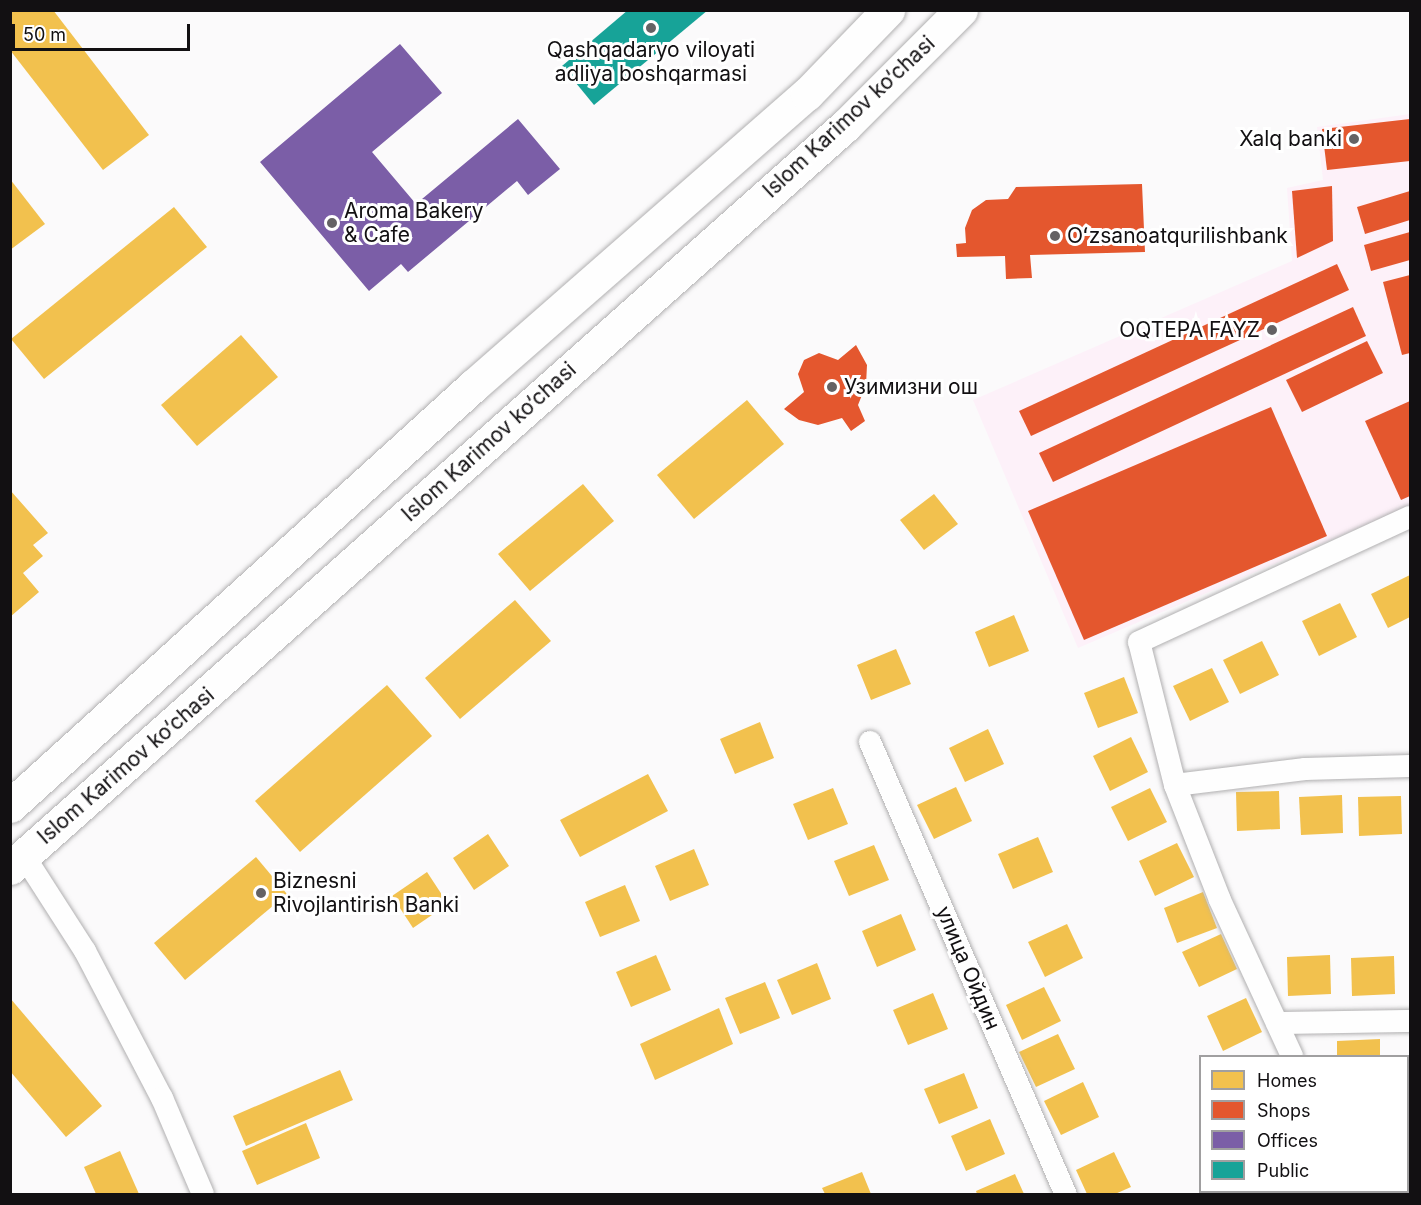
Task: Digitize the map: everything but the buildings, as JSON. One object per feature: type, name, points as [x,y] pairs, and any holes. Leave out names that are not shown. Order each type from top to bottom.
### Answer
[{"type":"main road","points":[[10,806],[481,380],[807,94],[888,10]]},
{"type":"main road","name":"Islom Karimov ko‘chasi","points":[[17,862],[331,586],[517,415],[845,126],[961,10]]},
{"type":"main road","points":[[481,380],[517,415]]},
{"type":"street","points":[[1292,1055],[1220,900],[1175,785],[1139,642],[1410,517]]},
{"type":"street","name":"улица Ойдин","points":[[870,742],[1066,1194]]},
{"type":"street","points":[[1175,785],[1305,769],[1410,766]]},
{"type":"street","points":[[17,862],[85,951],[162,1098],[203,1194]]},
{"type":"street","points":[[1277,1023],[1410,1021]]},
{"type":"shaded area","name":"OQTEPA FAYZ","points":[[1410,114],[1410,506],[1078,648],[973,400],[1292,261],[1287,188],[1323,180],[1317,127]]},
{"type":"place","name":"Qashqadaryo viloyati adliya boshqarmasi","points":[[651,28]]},
{"type":"place","name":"Xalq banki","points":[[1354,139]]},
{"type":"place","name":"Aroma Bakery & Cafe","points":[[332,223]]},
{"type":"place","name":"Oʻzsanoatqurilishbank","points":[[1055,236]]},
{"type":"place","name":"OQTEPA FAYZ","points":[[1272,330]]},
{"type":"place","name":"Узимизни ош","points":[[832,387]]},
{"type":"place","name":"Biznesni Rivojlantirish Banki","points":[[261,893]]}]
